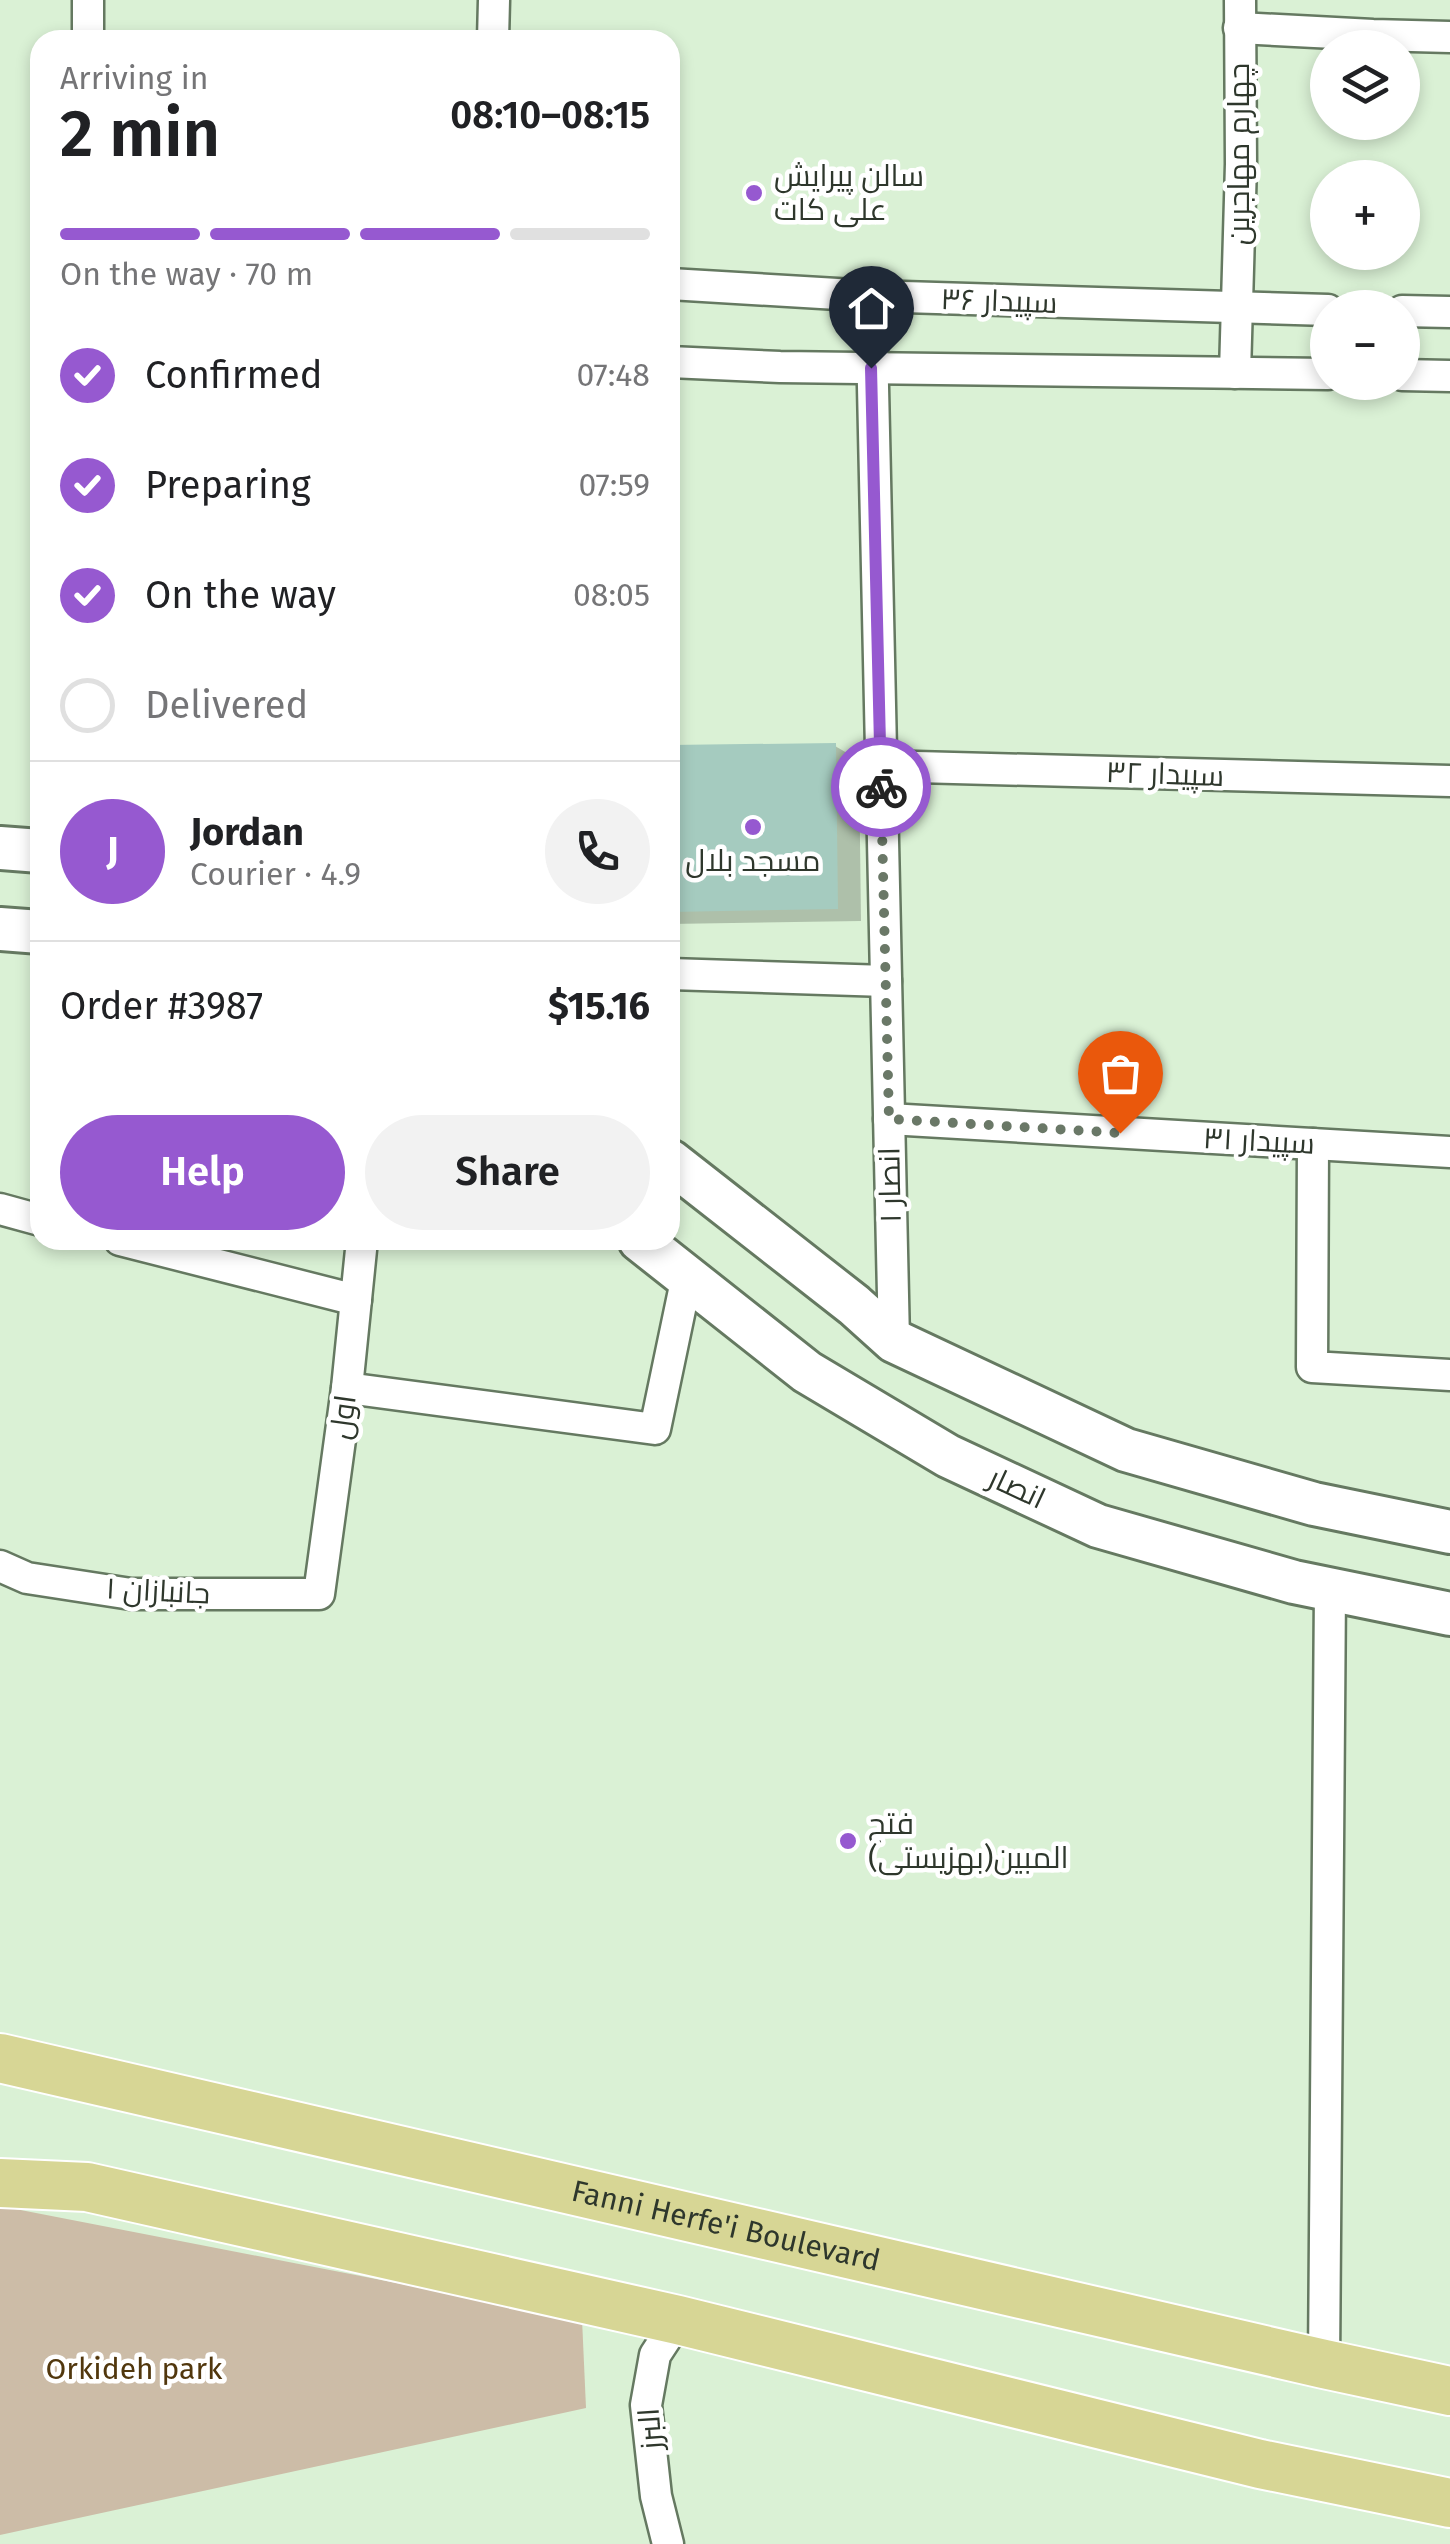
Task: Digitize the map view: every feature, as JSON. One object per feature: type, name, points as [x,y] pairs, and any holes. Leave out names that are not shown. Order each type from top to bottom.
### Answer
[{"type":"main road","points":[[0,848],[30,851]]},
{"type":"main road","points":[[0,929],[30,931]]},
{"type":"main road","points":[[680,1170],[894,1342],[1126,1450],[1314,1504],[1450,1532]]},
{"type":"main road","name":"انصار","points":[[653,1250],[808,1372],[948,1456],[1098,1526],[1294,1582],[1450,1614]]},
{"type":"main road","name":"Fanni Herfe'i Boulevard","points":[[0,2058],[1450,2391]]},
{"type":"main road","points":[[0,2183],[87,2187],[678,2320],[1260,2464],[1450,2504]]},
{"type":"street","points":[[88,0],[88,30]]},
{"type":"street","points":[[493,30],[494,0]]},
{"type":"street","points":[[1240,14],[1373,36],[1450,36]]},
{"type":"street","name":"چهارم مهاجرین","points":[[1234,373],[1242,164],[1240,14]]},
{"type":"street","name":"سپیدار ۳۶","points":[[680,285],[871,296],[1310,310]]},
{"type":"street","name":"انصار ۱","points":[[871,296],[894,1342]]},
{"type":"street","points":[[1420,311],[1450,312]]},
{"type":"street","points":[[680,362],[1310,374]]},
{"type":"street","points":[[1420,375],[1450,376]]},
{"type":"street","name":"سپیدار ۳۲","points":[[880,766],[1450,782]]},
{"type":"street","points":[[680,974],[886,981]]},
{"type":"street","name":"سپیدار ۳۱","points":[[889,1119],[1450,1152]]},
{"type":"street","points":[[1312,1144],[1312,1367],[1450,1375]]},
{"type":"street","points":[[0,1210],[30,1218]]},
{"type":"street","points":[[159,1250],[356,1300]]},
{"type":"street","name":"اول","points":[[319,1594],[361,1250]]},
{"type":"street","points":[[347,1388],[655,1429],[687,1276]]},
{"type":"street","name":"جانبازان ۱","points":[[0,1566],[27,1578],[131,1594],[319,1594]]},
{"type":"street","points":[[1324,2364],[1330,1589]]},
{"type":"street","name":"البرز","points":[[668,2544],[656,2496],[646,2405],[655,2354],[678,2320]]},
{"type":"green space","name":"Orkideh park","points":[[0,2206],[582,2319],[586,2408],[0,2535]]},
{"type":"building","name":"مسجد بلال","points":[[836,743],[838,909],[680,912],[680,745]]},
{"type":"way so far","points":[[881,787],[889,1119],[1120,1133]]},
{"type":"place","name":"سالن پیرایش علی کات","points":[[754,193]]},
{"type":"place","name":"مسجد بلال","points":[[753,827]]},
{"type":"place","name":"فتح المبین(بهزیستی)","points":[[848,1841]]},
{"type":"route","points":[[871,368],[881,787]]}]
